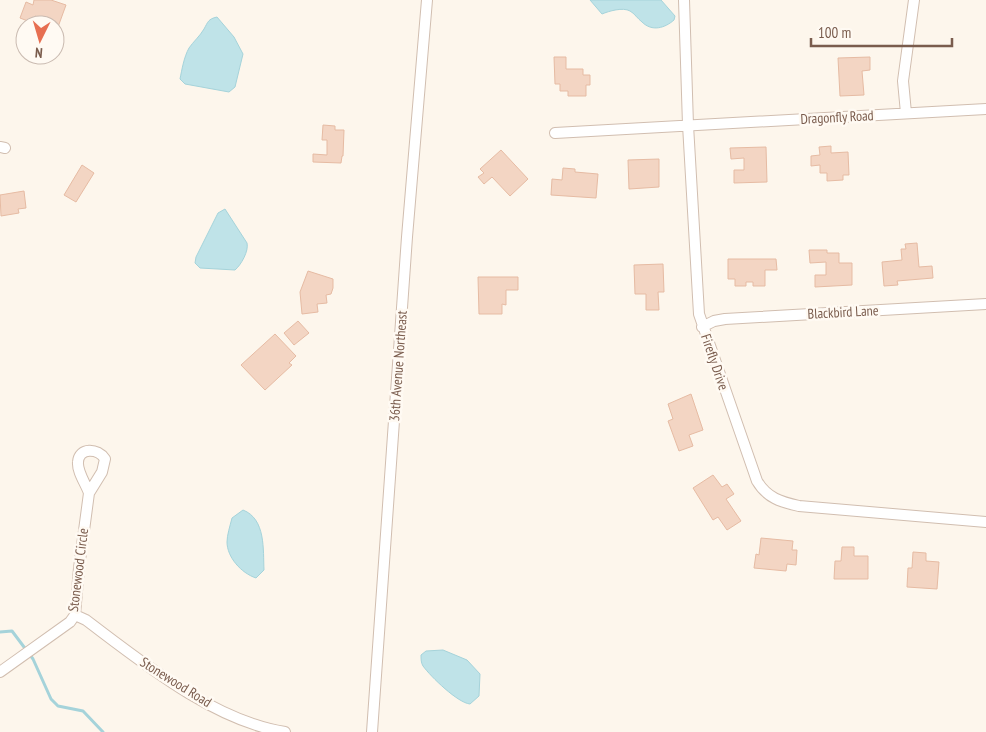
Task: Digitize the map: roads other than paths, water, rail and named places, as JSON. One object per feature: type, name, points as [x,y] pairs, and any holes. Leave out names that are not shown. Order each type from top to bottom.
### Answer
[{"type":"street","name":"36th Avenue Northeast","points":[[372,732],[407,237],[427,0]]},
{"type":"street","name":"Firefly Drive","points":[[684,0],[688,125],[698,298],[702,327],[751,467],[763,492],[786,503],[799,506],[986,522]]},
{"type":"street","points":[[906,113],[903,81],[914,0]]},
{"type":"street","name":"Dragonfly Road","points":[[555,132],[986,109]]},
{"type":"street","name":"Blackbird Lane","points":[[702,327],[714,321],[725,319],[986,304]]},
{"type":"street","name":"Stonewood Circle","points":[[0,672],[70,622],[75,615],[89,493]]},
{"type":"street","name":"Stonewood Road","points":[[75,615],[86,620],[155,672],[197,696],[247,723],[285,732]]},
{"type":"water","points":[[590,0],[661,0],[675,16],[674,20],[667,25],[654,28],[646,25],[633,13],[624,9],[602,14]]},
{"type":"water","points":[[217,17],[234,37],[243,54],[235,87],[229,92],[185,84],[180,79],[184,59],[189,48],[209,21]]},
{"type":"water","points":[[225,209],[247,243],[246,254],[235,270],[200,268],[195,263],[196,257],[218,213]]},
{"type":"water","points":[[243,510],[256,520],[262,536],[264,570],[256,578],[250,576],[236,564],[228,548],[227,542],[232,518]]},
{"type":"water","points":[[443,650],[467,660],[480,674],[479,696],[470,704],[465,703],[445,689],[422,665],[421,655],[426,651]]},
{"type":"waterway","points":[[0,632],[12,631],[33,659],[51,699],[58,706],[83,711],[103,732]]}]
